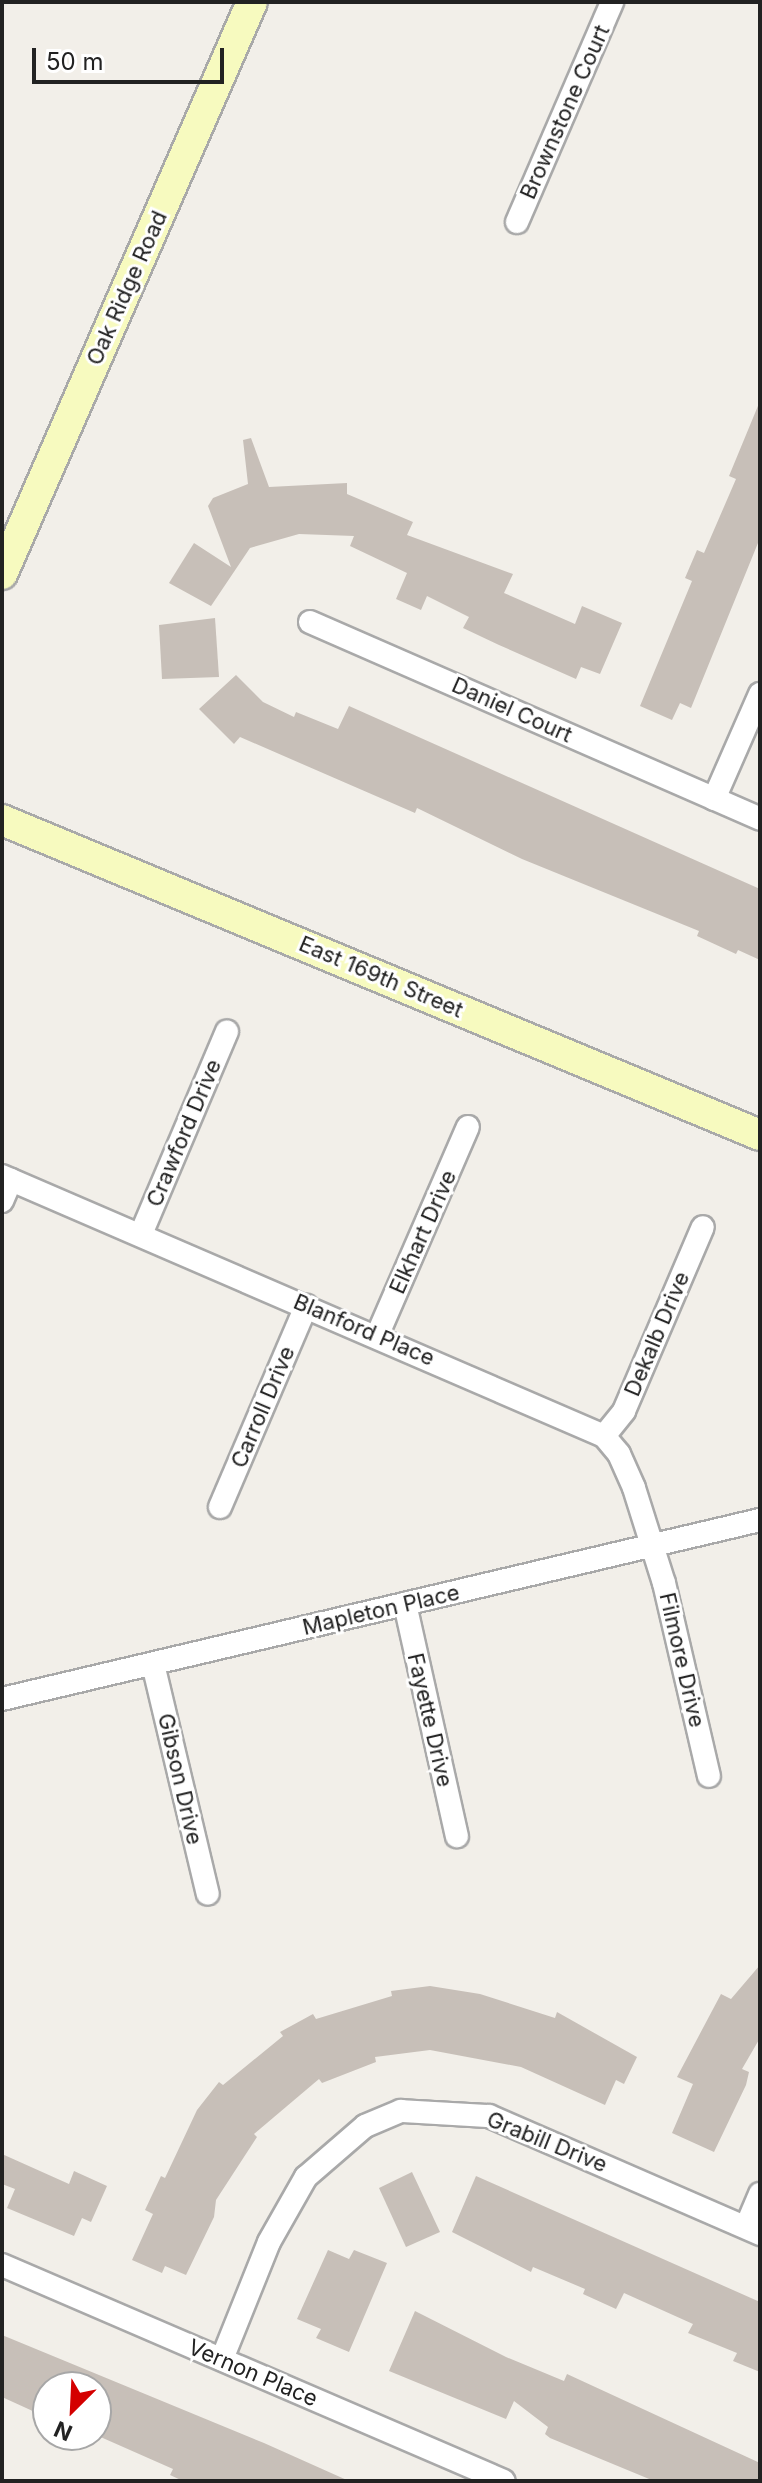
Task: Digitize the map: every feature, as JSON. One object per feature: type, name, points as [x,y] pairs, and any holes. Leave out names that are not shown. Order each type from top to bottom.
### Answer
[{"type":"street","name":"Oak Ridge Road","points":[[2,574],[252,2]]},
{"type":"street","name":"Brownstone Court","points":[[517,222],[612,2]]},
{"type":"street","name":"Daniel Court","points":[[310,622],[760,819]]},
{"type":"street","points":[[714,799],[760,694]]},
{"type":"street","name":"East 169th Street","points":[[2,820],[760,1135]]},
{"type":"street","name":"Crawford Drive","points":[[141,1234],[227,1031]]},
{"type":"street","name":"Elkhart Drive","points":[[377,1336],[468,1127]]},
{"type":"street","name":"Blanford Place","points":[[5,1185],[141,1234],[604,1436]]},
{"type":"street","name":"Dekalb Drive","points":[[604,1436],[624,1411],[703,1227]]},
{"type":"street","name":"Carroll Drive","points":[[220,1507],[306,1306]]},
{"type":"street","points":[[604,1436],[619,1454],[652,1546]]},
{"type":"street","name":"Mapleton Place","points":[[2,1699],[760,1520]]},
{"type":"street","name":"Filmore Drive","points":[[652,1546],[709,1776]]},
{"type":"street","name":"Fayette Drive","points":[[405,1604],[457,1836]]},
{"type":"street","name":"Gibson Drive","points":[[153,1664],[208,1894]]},
{"type":"street","name":"Grabill Drive","points":[[222,2359],[269,2242],[306,2177],[365,2126],[401,2111],[489,2116],[753,2230]]},
{"type":"street","points":[[753,2230],[760,2194]]},
{"type":"street","name":"Vernon Place","points":[[2,2265],[222,2359],[481,2476],[504,2481]]},
{"type":"building","points":[[760,401],[760,538],[691,708],[680,703],[672,720],[640,706],[692,581],[685,578],[697,550],[704,553],[736,479],[729,476]]},
{"type":"building","points":[[251,438],[269,487],[347,483],[347,494],[413,522],[407,535],[513,574],[504,593],[575,624],[582,606],[622,623],[600,674],[581,667],[576,679],[499,645],[463,628],[469,617],[427,596],[421,610],[396,599],[407,573],[350,546],[354,536],[299,534],[250,548],[211,606],[169,583],[194,543],[231,567],[208,506],[213,498],[248,484],[243,440]]},
{"type":"building","points":[[215,618],[219,677],[162,679],[159,625]]},
{"type":"building","points":[[236,675],[263,702],[294,717],[296,712],[338,729],[349,706],[760,889],[760,960],[738,950],[736,954],[697,936],[699,931],[522,859],[417,808],[415,813],[240,737],[234,744],[199,709]]},
{"type":"building","points":[[760,1965],[760,2038],[742,2069],[749,2072],[746,2085],[714,2152],[672,2133],[693,2084],[677,2077],[721,1994],[731,1999]]},
{"type":"building","points":[[430,1986],[480,1994],[555,2018],[557,2012],[637,2057],[624,2084],[616,2080],[605,2105],[521,2067],[430,2050],[375,2057],[376,2062],[322,2083],[319,2079],[254,2134],[257,2137],[216,2200],[214,2217],[186,2275],[165,2266],[162,2273],[132,2260],[153,2214],[145,2210],[161,2176],[165,2178],[197,2110],[219,2082],[223,2085],[283,2036],[280,2032],[313,2014],[316,2019],[392,1996],[391,1991]]},
{"type":"building","points":[[2,2154],[69,2184],[74,2171],[107,2186],[91,2222],[82,2218],[74,2236],[7,2208],[15,2189],[2,2184]]},
{"type":"building","points":[[412,2172],[440,2232],[406,2247],[379,2188]]},
{"type":"building","points":[[476,2176],[760,2302],[760,2372],[733,2361],[737,2353],[688,2333],[693,2324],[624,2293],[616,2309],[583,2294],[585,2289],[533,2267],[531,2272],[452,2232]]},
{"type":"building","points":[[328,2250],[349,2259],[354,2250],[387,2263],[349,2352],[316,2338],[321,2329],[297,2319]]},
{"type":"building","points":[[415,2311],[506,2357],[564,2381],[567,2374],[760,2463],[760,2481],[654,2481],[550,2438],[545,2434],[548,2427],[514,2401],[506,2419],[389,2371]]},
{"type":"building","points":[[2,2335],[89,2371],[32,2371],[32,2411],[2,2397]]},
{"type":"building","points":[[112,2380],[349,2481],[183,2481],[170,2475],[173,2469],[112,2442]]}]
